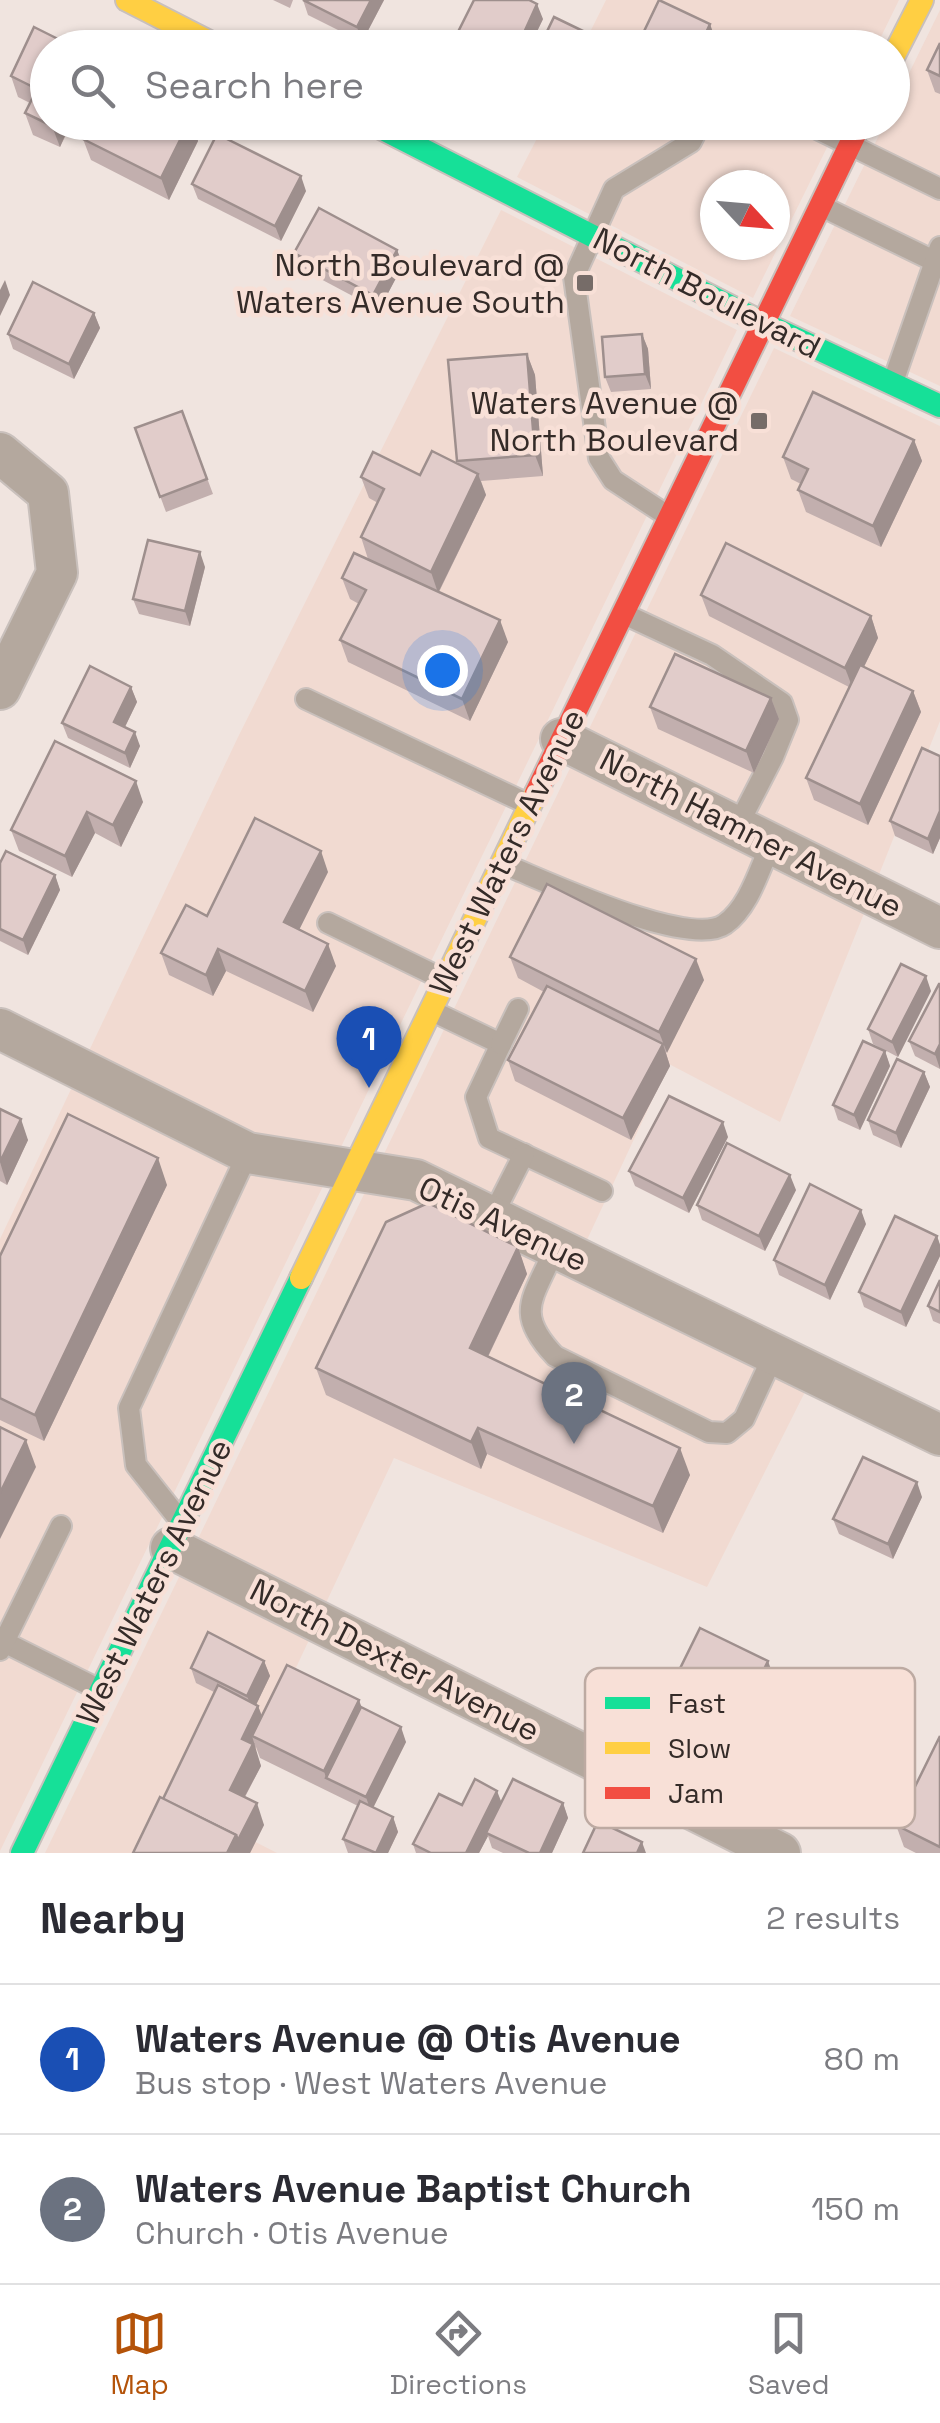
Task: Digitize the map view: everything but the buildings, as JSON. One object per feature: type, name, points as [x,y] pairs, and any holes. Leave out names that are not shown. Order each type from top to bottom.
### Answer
[{"type":"main road","points":[[127,0],[186,30]]},
{"type":"main road","points":[[907,30],[922,0]]},
{"type":"main road","name":"North Boulevard","points":[[404,140],[763,323],[940,406]]},
{"type":"main road","name":"West Waters Avenue","points":[[22,1853],[853,140]]},
{"type":"street","points":[[0,452],[48,493],[57,573],[0,690]]},
{"type":"street","name":"North Hamner Avenue","points":[[562,738],[940,928]]},
{"type":"street","name":"Otis Avenue","points":[[0,1029],[248,1153],[416,1180],[940,1435]]},
{"type":"street","name":"North Dexter Avenue","points":[[177,1536],[585,1750]]},
{"type":"street","name":"North Dexter Avenue","points":[[732,1828],[780,1853]]},
{"type":"lane","points":[[669,517],[613,480],[599,458],[574,277],[590,235],[614,190],[692,140]]},
{"type":"lane","points":[[840,140],[940,189]]},
{"type":"lane","points":[[820,206],[937,254],[892,384]]},
{"type":"lane","points":[[502,863],[652,922],[694,931],[716,929],[740,908],[754,835],[788,720],[782,703],[712,655],[622,613]]},
{"type":"lane","points":[[306,699],[530,805]]},
{"type":"lane","points":[[328,922],[445,980]]},
{"type":"lane","points":[[518,1009],[476,1097],[489,1138],[602,1190]]},
{"type":"lane","points":[[430,1010],[501,1044]]},
{"type":"lane","points":[[177,1536],[136,1466],[129,1408],[248,1153]]},
{"type":"lane","points":[[492,1217],[524,1154]]},
{"type":"lane","points":[[556,1248],[530,1306],[528,1319],[536,1337],[555,1356],[692,1424],[709,1432],[727,1433],[744,1419],[774,1354]]},
{"type":"lane","points":[[61,1526],[2,1646],[102,1691]]},
{"type":"shaded area","points":[[606,0],[899,0],[884,30],[591,30]]},
{"type":"shaded area","points":[[940,10],[940,386],[790,316],[877,140],[910,140],[910,71]]},
{"type":"shaded area","points":[[536,140],[831,140],[790,223],[790,170],[700,170],[700,260],[772,260],[753,298],[517,177]]},
{"type":"shaded area","points":[[501,210],[737,330],[340,1149],[253,1135],[88,1053],[239,735]]},
{"type":"shaded area","points":[[774,348],[940,426],[940,721],[878,877],[588,731]]},
{"type":"shaded area","points":[[572,764],[865,911],[780,1122],[669,1064],[586,1242],[383,1156]]},
{"type":"shaded area","points":[[73,1085],[324,1184],[0,1851],[0,1239]]},
{"type":"shaded area","points":[[366,1190],[411,1198],[806,1390],[707,1587],[394,1458],[325,1605],[197,1541]]},
{"type":"shaded area","points":[[181,1573],[310,1638],[227,1813],[238,1833],[277,1853],[45,1853]]},
{"type":"traffic: fast","points":[[404,140],[763,323],[940,406]]},
{"type":"traffic: fast","points":[[22,1853],[301,1278]]},
{"type":"traffic: slow","points":[[127,0],[186,30]]},
{"type":"traffic: slow","points":[[907,30],[922,0]]},
{"type":"traffic: slow","points":[[301,1278],[536,793]]},
{"type":"traffic: jam","points":[[536,793],[852,140]]},
{"type":"place","name":"North Boulevard @ Waters Avenue South","points":[[585,283]]},
{"type":"place","name":"Waters Avenue @ North Boulevard","points":[[759,421]]},
{"type":"place","name":"Waters Avenue @ Otis Avenue","points":[[369,1088]]},
{"type":"place","name":"Waters Avenue Baptist Church","points":[[574,1444]]}]
